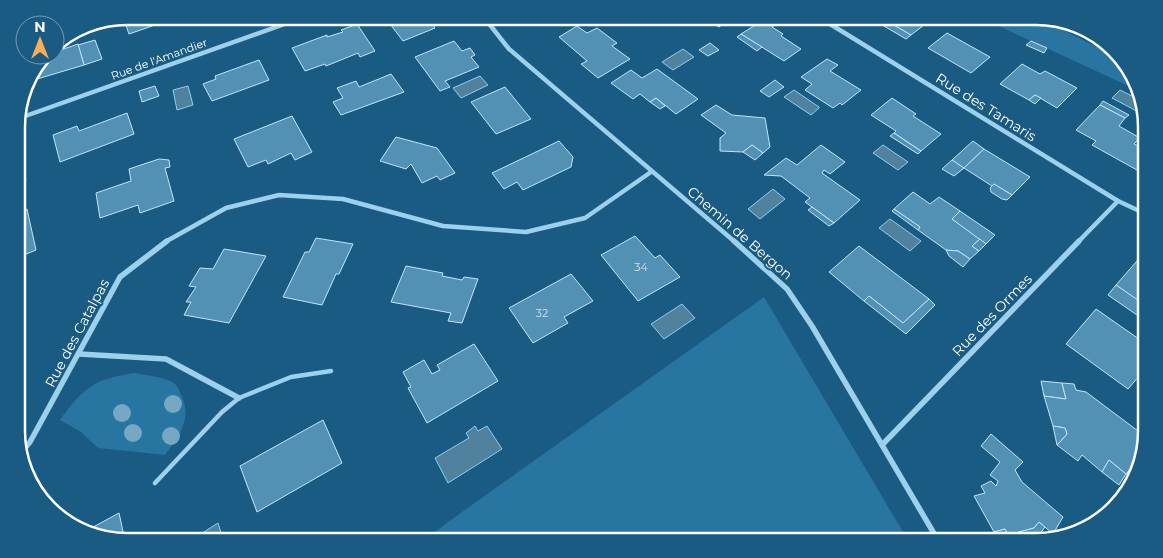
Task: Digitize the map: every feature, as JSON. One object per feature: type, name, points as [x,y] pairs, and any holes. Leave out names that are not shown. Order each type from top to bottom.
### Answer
[{"type":"street","name":"Rue de l'Amandier","points":[[26,116],[282,25]]},
{"type":"street","name":"Chemin de Bergon","points":[[490,25],[509,49],[650,172],[761,264],[787,289],[812,326],[934,533]]},
{"type":"street","name":"Rue des Tamaris","points":[[831,25],[1118,201],[1138,210]]},
{"type":"street","name":"Rue des Catalpas","points":[[26,447],[120,277],[168,240],[226,208],[279,195],[343,199],[443,226],[526,232],[586,218],[650,172]]},
{"type":"street","name":"Rue des Ormes","points":[[882,445],[1118,201]]},
{"type":"street","points":[[79,354],[166,359],[239,398]]},
{"type":"lane","points":[[156,483],[222,412],[239,398],[291,377],[331,371]]},
{"type":"shaded area","points":[[996,25],[1036,25],[1058,27],[1102,49],[1117,65],[1129,86]]},
{"type":"shaded area","points":[[683,49],[694,57],[673,70],[662,62]]},
{"type":"shaded area","points":[[480,76],[488,85],[461,98],[453,88]]},
{"type":"shaded area","points":[[188,86],[193,105],[177,110],[173,90]]},
{"type":"shaded area","points":[[794,90],[819,108],[811,115],[784,97]]},
{"type":"shaded area","points":[[1120,90],[1134,97],[1137,111],[1112,98]]},
{"type":"shaded area","points":[[883,145],[908,162],[898,170],[873,153]]},
{"type":"shaded area","points":[[773,189],[785,199],[760,219],[748,209]]},
{"type":"shaded area","points":[[890,219],[921,241],[910,251],[879,228]]},
{"type":"shaded area","points":[[764,297],[904,533],[434,533]]},
{"type":"shaded area","points":[[682,304],[695,318],[664,339],[651,324]]},
{"type":"shaded area","points":[[134,373],[161,378],[175,384],[184,403],[186,411],[183,427],[165,455],[98,448],[81,432],[60,420],[76,400],[91,387],[109,378]]},
{"type":"shaded area","points":[[475,426],[478,431],[487,426],[502,449],[448,483],[435,458],[469,438],[466,433]]},
{"type":"shaded area","points":[[218,523],[221,533],[202,533]]},
{"type":"building","points":[[126,25],[155,25],[129,34]]},
{"type":"building","points":[[358,25],[375,51],[360,57],[358,53],[326,66],[325,64],[305,71],[292,48],[327,35],[327,37],[343,32],[341,30]]},
{"type":"building","points":[[391,25],[433,25],[435,28],[403,41]]},
{"type":"building","points":[[755,25],[775,25],[772,27],[783,34],[781,36],[801,49],[784,61],[741,34]]},
{"type":"building","points":[[882,25],[894,25],[911,35],[906,39]]},
{"type":"building","points":[[894,25],[924,25],[911,35]]},
{"type":"building","points":[[577,26],[587,33],[597,28],[617,43],[612,46],[630,59],[598,78],[581,64],[587,61],[559,37]]},
{"type":"building","points":[[947,33],[990,57],[971,73],[928,48]]},
{"type":"building","points":[[741,34],[762,47],[757,51],[737,37]]},
{"type":"building","points":[[95,40],[102,59],[84,65],[78,45]]},
{"type":"building","points":[[454,41],[462,51],[470,48],[475,55],[471,57],[479,67],[445,81],[450,87],[440,91],[415,57]]},
{"type":"building","points":[[1031,41],[1047,48],[1044,53],[1026,45]]},
{"type":"building","points":[[710,43],[719,50],[708,56],[699,50]]},
{"type":"building","points":[[78,44],[84,65],[37,79],[46,65],[65,65],[65,49]]},
{"type":"building","points":[[827,59],[838,65],[830,71],[861,90],[842,105],[840,103],[833,108],[805,90],[812,84],[801,77]]},
{"type":"building","points":[[259,60],[269,80],[212,101],[203,84],[216,79],[215,76]]},
{"type":"building","points":[[1022,64],[1040,74],[1045,71],[1077,88],[1057,108],[1035,95],[1029,100],[1000,84]]},
{"type":"building","points":[[657,69],[698,99],[676,114],[656,98],[650,102],[640,94],[633,99],[611,83],[631,70],[642,78]]},
{"type":"building","points":[[391,74],[404,92],[341,115],[333,102],[343,98],[337,88],[356,81],[359,87]]},
{"type":"building","points":[[775,80],[784,87],[769,97],[760,91]]},
{"type":"building","points":[[155,86],[159,96],[142,102],[139,91]]},
{"type":"building","points":[[505,87],[531,119],[496,134],[471,102]]},
{"type":"building","points":[[1035,95],[1041,98],[1035,104],[1029,100]]},
{"type":"building","points":[[656,98],[665,106],[660,109],[650,102]]},
{"type":"building","points":[[892,98],[916,114],[913,116],[941,134],[921,151],[894,133],[896,131],[871,115]]},
{"type":"building","points":[[1103,101],[1129,115],[1125,118],[1100,105]]},
{"type":"building","points":[[716,105],[732,115],[765,118],[770,147],[763,153],[752,145],[743,152],[720,151],[720,138],[726,133],[701,115]]},
{"type":"building","points":[[1100,105],[1125,118],[1119,126],[1138,137],[1138,140],[1134,144],[1138,146],[1138,169],[1092,145],[1096,141],[1076,130]]},
{"type":"building","points":[[127,113],[134,134],[60,162],[53,135],[77,126],[79,131]]},
{"type":"building","points":[[292,116],[312,152],[295,160],[291,153],[268,164],[266,160],[248,167],[234,139]]},
{"type":"building","points":[[894,133],[921,151],[918,154],[890,136]]},
{"type":"building","points":[[396,137],[437,148],[455,173],[440,180],[437,176],[422,183],[411,164],[406,169],[380,161]]},
{"type":"building","points":[[559,141],[573,157],[571,167],[523,190],[517,182],[504,189],[492,173]]},
{"type":"building","points":[[973,141],[984,149],[964,168],[952,160]]},
{"type":"building","points":[[752,145],[763,153],[755,160],[743,152]]},
{"type":"building","points":[[821,145],[845,162],[830,174],[824,170],[822,173],[860,200],[834,223],[805,202],[810,198],[781,176],[764,175],[786,158],[797,165]]},
{"type":"building","points":[[984,149],[1030,177],[1012,195],[994,184],[992,186],[964,168]]},
{"type":"building","points":[[159,159],[169,160],[170,167],[165,168],[174,201],[140,213],[138,205],[100,218],[96,193],[131,181],[129,169]]},
{"type":"building","points":[[952,160],[964,168],[954,176],[942,169]]},
{"type":"building","points":[[994,184],[1012,195],[1007,200],[1002,199],[991,192],[990,188]]},
{"type":"building","points":[[913,192],[930,204],[939,197],[960,211],[952,219],[980,239],[972,246],[979,251],[970,259],[958,251],[946,250],[918,230],[920,227],[894,209]]},
{"type":"building","points":[[812,207],[834,223],[829,226],[808,210]]},
{"type":"building","points":[[27,209],[36,250],[25,255],[25,210]]},
{"type":"building","points":[[894,209],[920,227],[918,230],[892,211]]},
{"type":"building","points":[[960,211],[995,235],[986,244],[952,219]]},
{"type":"building","points":[[635,236],[655,258],[660,255],[680,277],[638,301],[601,255]]},
{"type":"building","points":[[316,238],[353,244],[339,274],[336,274],[322,305],[283,297],[305,252],[309,252]]},
{"type":"building","points":[[980,239],[986,244],[979,251],[972,246]]},
{"type":"building","points":[[859,246],[929,299],[903,323],[869,296],[864,301],[829,272]]},
{"type":"building","points":[[224,249],[266,256],[229,323],[184,315],[191,302],[186,302],[196,287],[189,286],[200,268],[213,269]]},
{"type":"building","points":[[946,250],[958,251],[970,259],[963,267],[949,256]]},
{"type":"building","points":[[1138,260],[1138,300],[1116,285]]},
{"type":"building","points":[[406,266],[443,273],[442,276],[462,280],[464,277],[478,279],[462,323],[448,321],[451,313],[391,302]]},
{"type":"building","points":[[571,274],[593,301],[564,317],[568,323],[533,343],[509,308]]},
{"type":"building","points":[[1116,285],[1138,300],[1138,314],[1137,315],[1108,295]]},
{"type":"building","points":[[869,296],[903,323],[929,299],[935,305],[906,334],[864,301]]},
{"type":"building","points":[[1096,309],[1138,338],[1138,377],[1128,389],[1066,344]]},
{"type":"building","points":[[474,344],[498,381],[427,423],[408,388],[411,387],[403,372],[424,360],[432,374],[440,370],[437,365]]},
{"type":"building","points":[[1041,381],[1062,383],[1066,399],[1044,396]]},
{"type":"building","points":[[1062,383],[1074,384],[1076,390],[1086,392],[1138,431],[1135,458],[1126,474],[1109,460],[1102,472],[1082,455],[1078,461],[1057,445],[1067,434],[1065,428],[1053,426],[1044,396],[1066,399]]},
{"type":"building","points":[[323,420],[342,463],[257,512],[240,466]]},
{"type":"building","points":[[1053,426],[1065,428],[1067,434],[1057,445]]},
{"type":"building","points":[[991,434],[1023,462],[1015,470],[1022,482],[1063,517],[1055,531],[1050,532],[1039,522],[1034,528],[1015,533],[1007,533],[1005,529],[994,532],[974,496],[985,493],[981,486],[991,481],[996,486],[998,481],[990,475],[1000,462],[981,446]]},
{"type":"building","points":[[1109,460],[1126,474],[1119,485],[1102,472]]},
{"type":"building","points":[[119,513],[123,533],[107,531],[93,527]]},
{"type":"building","points":[[1039,522],[1045,527],[1041,533],[1015,533],[1034,528]]},
{"type":"building","points":[[1005,529],[1007,533],[994,532]]}]
